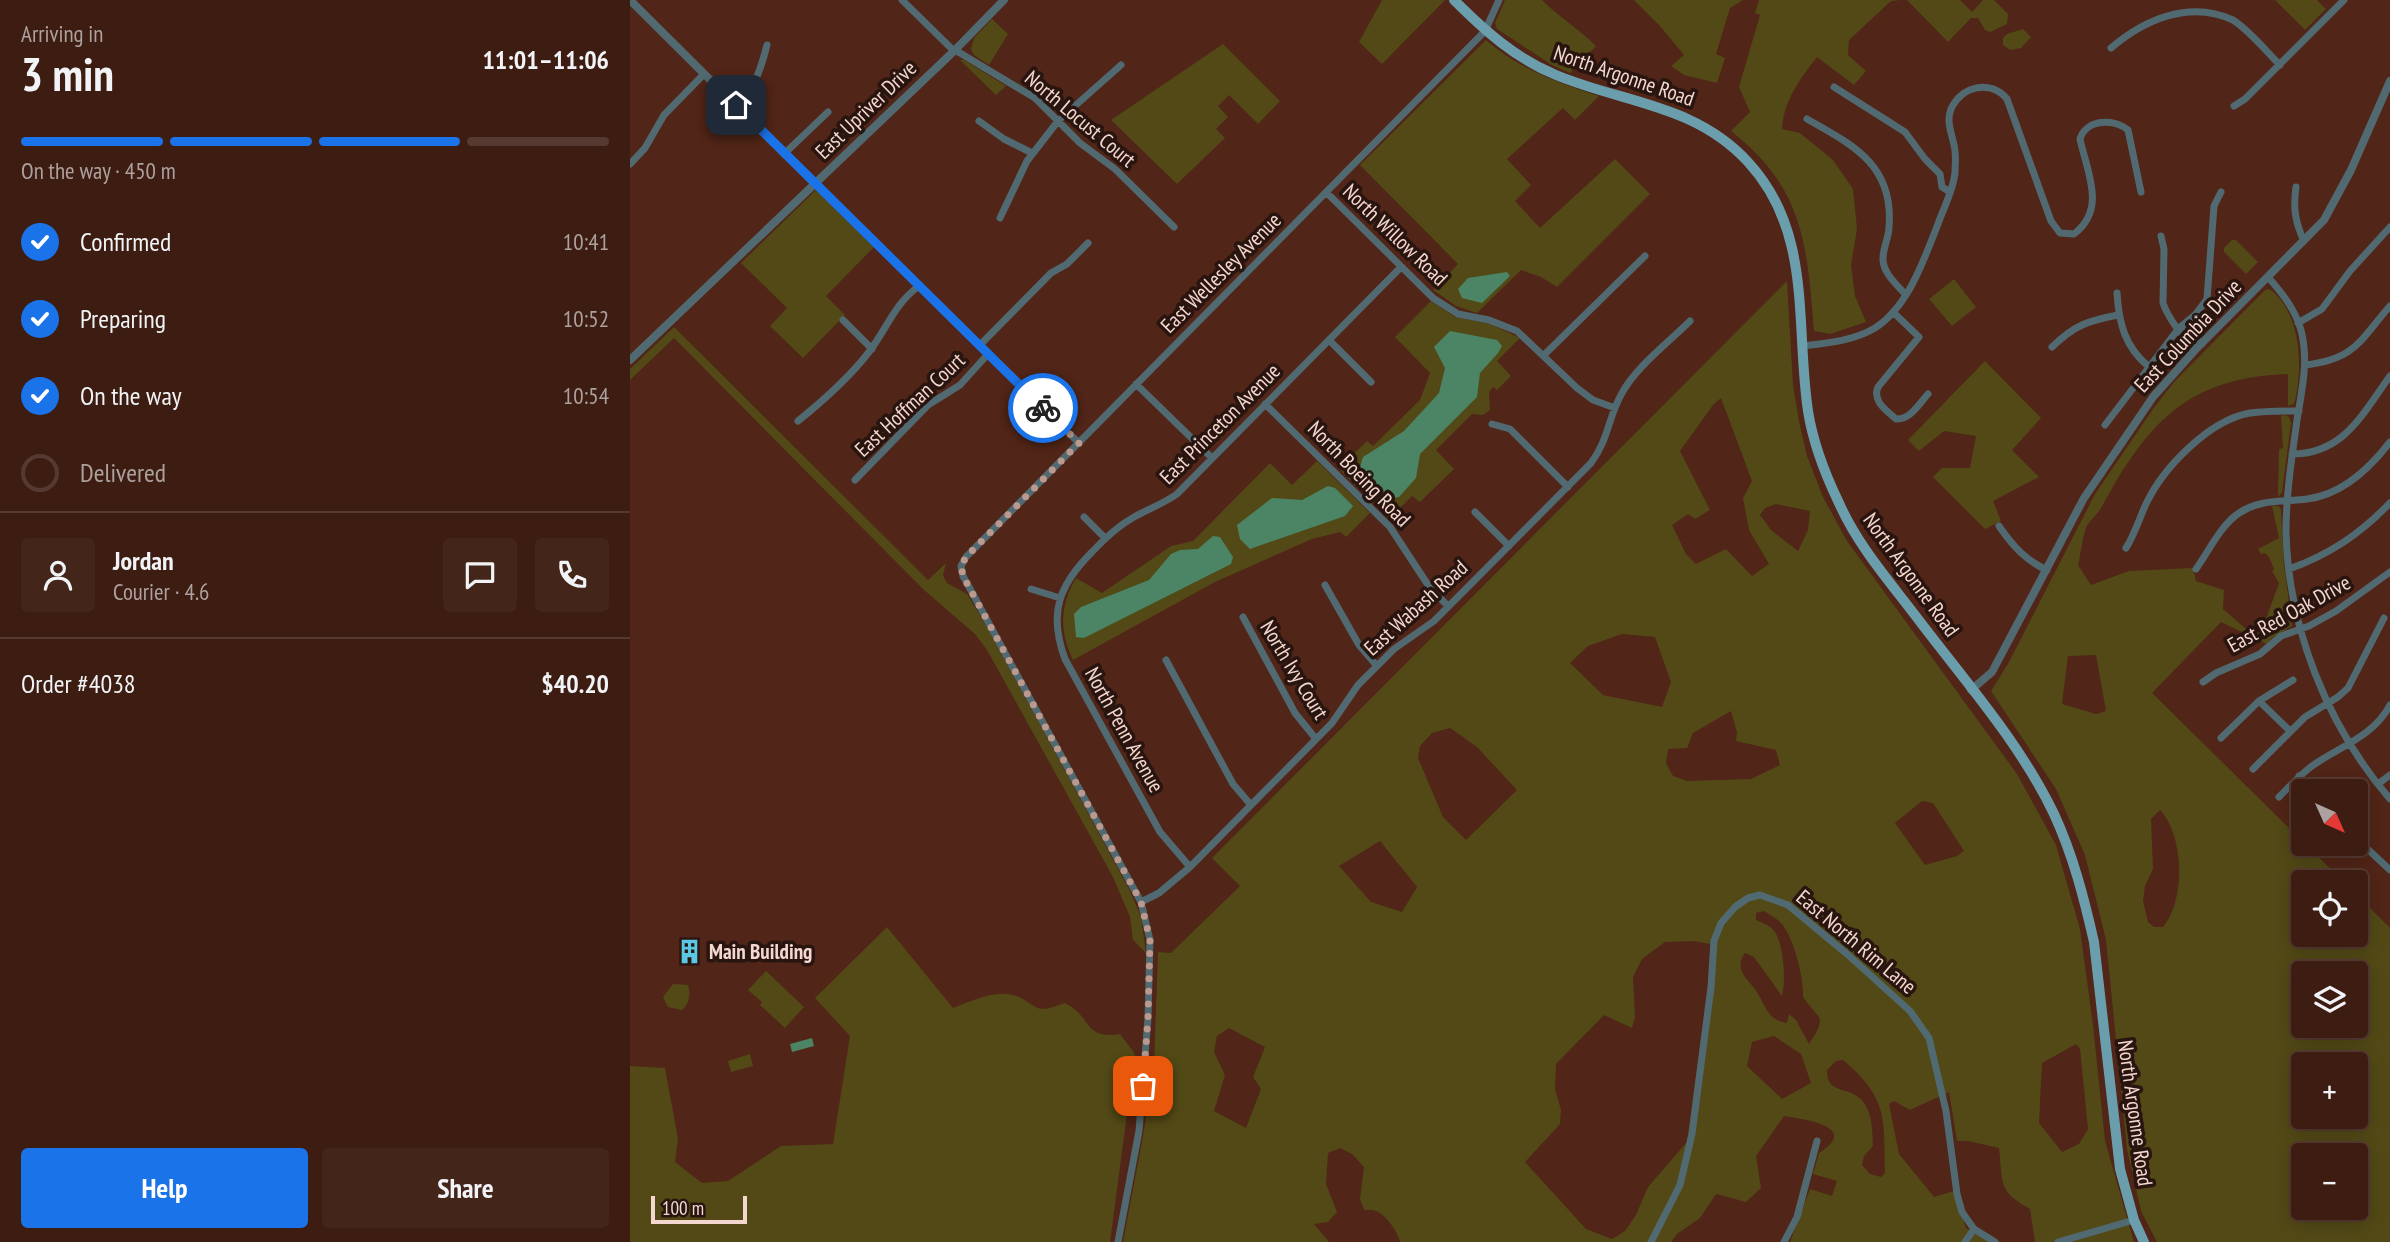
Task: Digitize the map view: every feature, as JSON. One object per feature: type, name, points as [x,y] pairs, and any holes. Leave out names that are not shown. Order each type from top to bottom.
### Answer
[{"type":"main road","name":"North Argonne Road","points":[[1454,0],[1499,44],[1540,68],[1692,119],[1750,163],[1773,196],[1787,228],[1797,267],[1808,412],[1821,460],[1840,506],[1864,547],[2023,761],[2053,813],[2069,851],[2094,942],[2120,1169],[2134,1220],[2144,1242]]},
{"type":"street","points":[[630,0],[1079,443]]},
{"type":"street","name":"North Locust Court","points":[[902,0],[954,50],[1035,98],[1080,143],[1115,169],[1174,227]]},
{"type":"street","name":"East Upriver Drive","points":[[630,360],[1004,0]]},
{"type":"street","name":"East Wellesley Avenue","points":[[1141,902],[963,576],[961,566],[966,557],[1485,31],[1499,0]]},
{"type":"street","points":[[2234,106],[2245,99],[2344,0]]},
{"type":"street","points":[[2111,48],[2134,28],[2176,11],[2194,7],[2215,10],[2235,21],[2280,65]]},
{"type":"street","points":[[736,105],[758,79],[767,45]]},
{"type":"street","points":[[1000,218],[1032,153],[1058,121],[1121,65]]},
{"type":"street","points":[[630,164],[645,148],[664,116],[704,74]]},
{"type":"street","name":"East Columbia Drive","points":[[1972,690],[1992,672],[2011,627],[2047,570],[2084,498],[2152,397],[2324,220],[2351,170],[2390,81]]},
{"type":"street","points":[[1834,87],[1905,132],[1924,159],[1940,174],[1942,187],[1950,192]]},
{"type":"street","points":[[1802,346],[1835,342],[1861,335],[1893,312],[1925,255],[1955,175],[1955,149],[1949,115],[1956,101],[1976,88],[1992,87],[2007,99],[2051,221],[2060,233],[2074,234],[2083,227],[2092,209],[2094,194],[2080,139],[2082,131],[2091,125],[2113,122],[2128,130],[2141,192]]},
{"type":"street","points":[[785,154],[828,112]]},
{"type":"street","points":[[1807,119],[1854,146],[1877,170],[1884,186],[1889,227],[1882,259],[1884,268],[1905,294]]},
{"type":"street","points":[[979,121],[1004,139],[1032,153]]},
{"type":"street","points":[[2295,187],[2296,225],[2304,241]]},
{"type":"street","name":"North Willow Road","points":[[1326,192],[1433,298],[1466,316],[1505,324],[1528,340],[1577,388],[1593,400],[1615,408]]},
{"type":"street","points":[[2105,425],[2179,328],[2195,315],[2207,299],[2214,206],[2221,192]]},
{"type":"street","points":[[2298,323],[2322,309],[2350,271],[2390,227]]},
{"type":"street","points":[[2161,236],[2164,249],[2163,303],[2184,339],[2198,347]]},
{"type":"street","points":[[979,346],[1051,273],[1067,264],[1088,243]]},
{"type":"street","points":[[1544,355],[1645,256]]},
{"type":"street","name":"East Princeton Avenue","points":[[1060,598],[1075,569],[1105,538],[1133,517],[1159,507],[1177,494],[1401,267]]},
{"type":"street","points":[[2268,277],[2288,300],[2298,323],[2305,365],[2287,501],[2289,569],[2301,629],[2317,677],[2349,743],[2390,799]]},
{"type":"street","points":[[798,421],[839,386],[872,349],[902,300],[919,286]]},
{"type":"street","points":[[2117,293],[2118,315],[2124,338],[2130,349],[2149,367]]},
{"type":"street","points":[[2305,365],[2323,363],[2352,350],[2390,306]]},
{"type":"street","points":[[1893,312],[1919,337],[1878,387],[1875,393],[1877,400],[1900,420],[1909,415],[1928,394]]},
{"type":"street","points":[[2052,347],[2078,325],[2118,315]]},
{"type":"street","points":[[843,320],[872,349]]},
{"type":"street","name":"East Wabash Road","points":[[1141,902],[1159,893],[1190,867],[1332,723],[1358,685],[1394,649],[1420,632],[1448,606],[1568,487],[1602,449],[1615,408],[1633,378],[1690,321]]},
{"type":"street","points":[[1329,340],[1371,382]]},
{"type":"street","name":"East Hoffman Court","points":[[855,480],[929,405],[960,385],[988,354]]},
{"type":"street","points":[[2292,454],[2315,452],[2340,439],[2353,427],[2390,376]]},
{"type":"street","points":[[1136,384],[1212,458]]},
{"type":"street","name":"North Boeing Road","points":[[1265,404],[1390,527],[1430,588],[1448,606]]},
{"type":"street","points":[[2126,548],[2136,533],[2146,504],[2160,479],[2202,437],[2222,423],[2248,413],[2299,411]]},
{"type":"street","points":[[1492,424],[1510,429],[1568,487]]},
{"type":"street","points":[[2196,569],[2228,523],[2240,512],[2262,503],[2319,497],[2343,486],[2373,463],[2390,442]]},
{"type":"street","points":[[2289,569],[2339,547],[2390,503]]},
{"type":"street","points":[[1475,512],[1509,546]]},
{"type":"street","points":[[1084,517],[1105,538]]},
{"type":"street","points":[[1999,526],[2029,561],[2047,570]]},
{"type":"street","name":"East Red Oak Drive","points":[[2203,682],[2216,673],[2260,654],[2281,636],[2336,611],[2390,572]]},
{"type":"street","points":[[1325,585],[1359,645],[1377,666]]},
{"type":"street","points":[[1031,589],[1060,598]]},
{"type":"street","name":"North Penn Avenue","points":[[1060,598],[1057,627],[1065,659],[1160,832],[1190,867]]},
{"type":"street","name":"North Ivy Court","points":[[1242,617],[1295,713],[1316,739]]},
{"type":"street","points":[[2253,769],[2305,717],[2348,688],[2384,618]]},
{"type":"street","points":[[1166,660],[1233,784],[1251,805]]},
{"type":"street","points":[[2221,738],[2259,701],[2293,680]]},
{"type":"street","points":[[2259,701],[2290,731]]},
{"type":"street","points":[[2279,797],[2299,776],[2368,733],[2390,705]]},
{"type":"street","points":[[2378,784],[2390,775]]},
{"type":"street","points":[[2299,776],[2302,779]]},
{"type":"street","points":[[2368,849],[2390,870]]},
{"type":"street","name":"East North Rim Lane","points":[[1651,1242],[1680,1185],[1692,1134],[1711,987],[1714,941],[1721,923],[1735,907],[1748,898],[1760,895],[1788,905],[1847,954],[1910,1011],[1929,1038],[1946,1111],[1962,1212],[1974,1229]]},
{"type":"street","points":[[1118,1242],[1139,1131],[1148,1018],[1150,940],[1141,902]]},
{"type":"street","points":[[1784,1242],[1797,1217],[1817,1140]]},
{"type":"street","points":[[2058,1242],[2134,1220]]},
{"type":"street","points":[[1965,1242],[1974,1229],[1995,1242]]},
{"type":"shaded area","points":[[1382,0],[1445,0],[1382,64],[1359,42]]},
{"type":"shaded area","points":[[1505,0],[1542,0],[1596,46],[1570,73],[1552,65],[1497,29],[1495,23]]},
{"type":"shaded area","points":[[1634,0],[1743,0],[1730,8],[1716,54],[1725,58],[1717,83],[1684,75],[1671,66],[1684,55]]},
{"type":"shaded area","points":[[1759,0],[1901,0],[1891,1],[1849,40],[1848,55],[1866,71],[1854,85],[1817,57],[1794,90],[1783,118],[1782,129],[1800,133],[1833,160],[1853,189],[1857,229],[1851,265],[1855,296],[1866,322],[1830,334],[1814,331],[1804,245],[1787,197],[1774,174],[1755,152],[1731,131],[1750,112],[1739,87],[1760,15],[1755,13]]},
{"type":"shaded area","points":[[1907,0],[1960,0],[1972,12],[1983,0],[1994,0],[2008,14],[2007,24],[1990,32],[1985,30],[1978,18],[1971,18],[1948,42]]},
{"type":"shaded area","points":[[2275,0],[2317,0],[2326,9],[2305,30]]},
{"type":"shaded area","points":[[992,19],[1008,34],[989,65],[974,55],[971,49],[974,38]]},
{"type":"shaded area","points":[[2023,29],[2031,37],[2021,48],[2010,50],[2003,45],[2003,38],[2007,34]]},
{"type":"shaded area","points":[[1486,40],[1525,67],[1599,96],[1575,120],[1563,108],[1507,159],[1531,185],[1515,201],[1540,228],[1615,159],[1650,194],[1557,287],[1541,277],[1521,270],[1477,313],[1456,306],[1433,290],[1458,264],[1360,165]]},
{"type":"shaded area","points":[[1223,44],[1280,101],[1258,124],[1229,95],[1218,106],[1228,117],[1216,129],[1225,138],[1177,184],[1111,120]]},
{"type":"shaded area","points":[[960,60],[964,60],[1006,86],[996,95]]},
{"type":"shaded area","points":[[816,190],[874,247],[826,296],[845,315],[803,358],[770,326],[787,308],[741,263]]},
{"type":"shaded area","points":[[2232,240],[2236,240],[2258,262],[2246,274],[2224,252],[2224,248]]},
{"type":"shaded area","points":[[1507,272],[1510,276],[1482,303],[1462,298],[1458,289],[1468,278]]},
{"type":"shaded area","points":[[1954,279],[1976,307],[1952,326],[1929,299]]},
{"type":"shaded area","points":[[1787,281],[1793,385],[1799,421],[1807,456],[1823,497],[1847,541],[2017,774],[2056,845],[2080,929],[2105,1141],[2134,1242],[2035,1242],[2030,1209],[2012,1197],[2004,1184],[1999,1148],[1957,1141],[1949,1092],[1910,1110],[1894,1101],[1889,1104],[1899,1154],[1934,1197],[1954,1191],[1966,1228],[1989,1242],[1790,1242],[1810,1189],[1832,1196],[1837,1181],[1813,1174],[1819,1153],[1831,1144],[1834,1136],[1832,1130],[1814,1122],[1784,1116],[1756,1156],[1761,1188],[1746,1202],[1716,1194],[1700,1218],[1677,1234],[1671,1242],[1400,1242],[1384,1216],[1374,1210],[1364,1210],[1360,1199],[1364,1167],[1352,1154],[1340,1148],[1328,1153],[1326,1184],[1337,1212],[1328,1222],[1314,1224],[1329,1242],[1123,1242],[1154,1066],[1158,952],[1171,953],[1240,886],[1212,858]],"holes":[[[1721,398],[1752,481],[1743,498],[1749,530],[1769,564],[1752,576],[1726,549],[1696,564],[1686,554],[1672,525],[1688,514],[1695,519],[1710,510],[1680,451]],[[1776,504],[1810,511],[1808,530],[1798,551],[1771,530],[1760,515],[1765,508]],[[1622,634],[1655,637],[1671,682],[1662,707],[1603,695],[1570,663],[1588,646]],[[1731,711],[1737,732],[1736,741],[1776,750],[1780,765],[1751,779],[1687,781],[1673,776],[1666,763],[1668,749],[1687,748],[1693,733]],[[1450,728],[1477,747],[1517,790],[1466,840],[1443,817],[1418,758],[1420,746],[1432,733]],[[1922,801],[1933,803],[1964,851],[1957,856],[1925,865],[1895,823]],[[1380,841],[1417,887],[1402,912],[1371,902],[1339,866]],[[1764,911],[1777,920],[1789,935],[1800,968],[1803,997],[1819,1018],[1819,1027],[1809,1044],[1796,1020],[1789,1014],[1787,1023],[1772,1016],[1741,969],[1745,953],[1754,957],[1782,996],[1782,954],[1778,938],[1767,925],[1756,920],[1756,913]],[[1693,941],[1711,944],[1708,989],[1687,1142],[1648,1187],[1636,1215],[1625,1231],[1612,1239],[1586,1229],[1525,1162],[1560,1124],[1561,1110],[1555,1089],[1556,1064],[1604,1015],[1632,1028],[1635,1017],[1633,977],[1642,959],[1665,942]],[[1229,1028],[1265,1047],[1253,1077],[1261,1089],[1246,1128],[1214,1111],[1225,1075],[1214,1052],[1217,1036]],[[1774,1036],[1801,1054],[1811,1083],[1782,1099],[1747,1066],[1752,1042]],[[2076,1044],[2080,1049],[2088,1129],[2079,1144],[2062,1152],[2039,1123],[2042,1063]],[[1843,1060],[1858,1074],[1876,1098],[1884,1137],[1885,1173],[1881,1177],[1870,1174],[1862,1165],[1864,1156],[1873,1146],[1867,1108],[1859,1097],[1835,1087],[1828,1078],[1827,1070],[1836,1061]]]},
{"type":"shaded area","points":[[2269,289],[2280,299],[2294,326],[2297,342],[2299,375],[2294,404],[2288,406],[2288,374],[2228,383],[2203,392],[2181,405],[2143,442],[2088,524],[2078,565],[2091,585],[2129,571],[2193,568],[2196,581],[2224,590],[2223,609],[2245,628],[2261,633],[2279,583],[2272,571],[2274,569],[2269,557],[2265,553],[2261,554],[2258,549],[2279,538],[2272,506],[2281,509],[2284,564],[2292,626],[2267,644],[2221,622],[2152,693],[2291,830],[2291,856],[2318,856],[2332,870],[2291,870],[2291,947],[2368,947],[2368,906],[2390,928],[2390,1242],[2157,1242],[2141,1211],[2127,1149],[2106,940],[2085,855],[2056,789],[1991,691],[2009,662],[2095,494],[2174,382],[2265,290]],"holes":[[[2096,655],[2106,711],[2096,714],[2062,704],[2068,656]],[[2160,810],[2174,835],[2179,868],[2176,901],[2163,927],[2154,927],[2148,922],[2143,901],[2145,886],[2153,869],[2151,819]]]},
{"type":"shaded area","points":[[1431,301],[1455,317],[1490,324],[1520,338],[1497,361],[1511,376],[1497,390],[1493,387],[1489,392],[1490,410],[1483,415],[1472,414],[1436,450],[1454,469],[1420,502],[1412,496],[1389,519],[1339,469],[1367,441],[1373,446],[1420,400],[1430,373],[1395,337]]},
{"type":"shaded area","points":[[674,327],[928,580],[946,563],[943,575],[947,583],[967,594],[991,634],[1130,891],[1141,917],[1146,953],[1133,940],[1130,917],[1113,877],[987,650],[975,634],[923,589],[674,338],[630,380],[630,369]]},
{"type":"shaded area","points":[[1450,331],[1497,340],[1502,346],[1480,373],[1477,397],[1420,454],[1416,478],[1399,497],[1388,499],[1359,470],[1363,457],[1404,431],[1439,393],[1445,368],[1434,347]]},
{"type":"shaded area","points":[[1985,361],[2041,418],[2012,450],[2039,477],[1993,501],[2001,521],[1985,529],[1933,477],[1942,468],[1970,468],[1976,436],[1944,431],[1919,451],[1908,440]]},
{"type":"shaded area","points":[[2286,415],[2291,423],[2282,492],[2278,497],[2279,449],[2283,448],[2281,416]]},
{"type":"shaded area","points":[[1317,461],[1370,513],[1346,537],[1340,532],[1312,539],[1215,582],[1073,660],[1065,639],[1063,618],[1067,598],[1076,578],[1102,593],[1171,546],[1193,541],[1270,463],[1292,485]]},
{"type":"shaded area","points":[[1328,486],[1335,488],[1353,506],[1345,516],[1250,549],[1240,539],[1237,525],[1272,498],[1302,500]]},
{"type":"shaded area","points":[[1213,536],[1220,537],[1233,557],[1231,564],[1084,638],[1076,637],[1074,614],[1081,607],[1149,580],[1171,554],[1180,550],[1198,549]]},
{"type":"shaded area","points":[[887,927],[953,1008],[998,994],[1017,996],[1041,1009],[1065,1003],[1074,1008],[1093,1030],[1100,1034],[1120,1034],[1135,1054],[1110,1242],[630,1242],[630,1066],[665,1068],[678,1139],[675,1162],[702,1183],[728,1181],[781,1146],[833,1144],[850,1036],[815,998]]},
{"type":"shaded area","points":[[766,971],[804,1007],[785,1028],[748,990]]},
{"type":"shaded area","points":[[673,984],[688,985],[689,999],[682,1010],[668,1007],[663,997]]},
{"type":"shaded area","points":[[812,1038],[814,1046],[792,1052],[790,1044]]},
{"type":"shaded area","points":[[750,1054],[753,1066],[731,1072],[728,1061]]},
{"type":"way so far","points":[[1043,408],[1079,443],[966,557],[961,566],[963,576],[1141,902],[1150,940],[1143,1086]]},
{"type":"place","name":"Main Building","points":[[689,952]]},
{"type":"route","points":[[736,105],[1043,408]]}]
